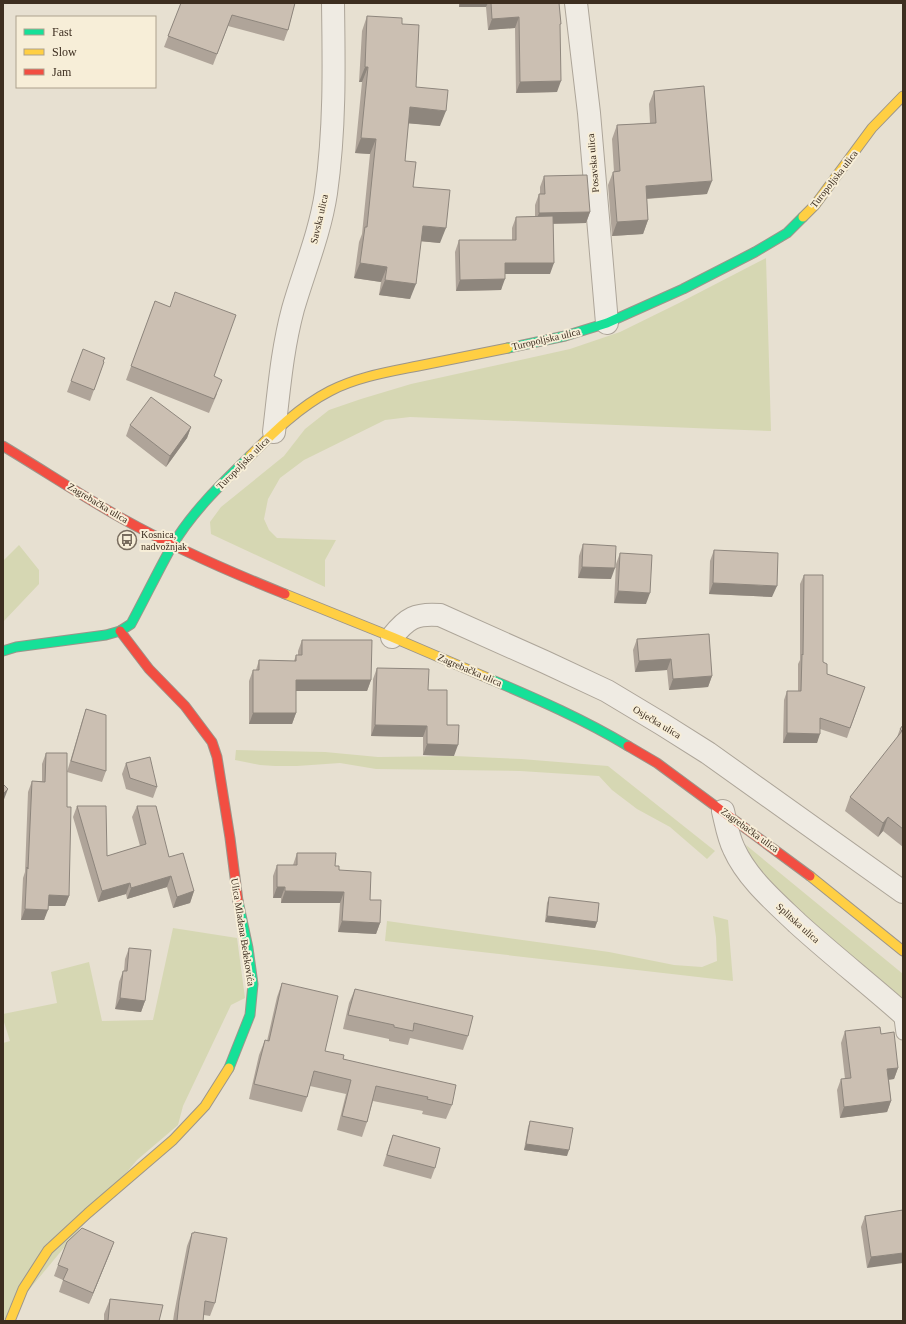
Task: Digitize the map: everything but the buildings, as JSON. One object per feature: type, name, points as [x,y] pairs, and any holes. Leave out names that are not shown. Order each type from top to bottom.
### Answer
[{"type":"street","name":"Savska ulica","points":[[274,432],[285,343],[314,244],[326,194],[334,101],[333,3]]},
{"type":"street","name":"Posavska ulica","points":[[576,3],[589,113],[607,323]]},
{"type":"street","name":"Turopoljska ulica","points":[[173,545],[196,513],[224,481],[274,432],[306,406],[330,391],[356,380],[397,370],[565,336],[607,323],[689,286],[755,252],[787,232],[815,205],[872,128],[903,96]]},
{"type":"street","name":"Zagrebačka ulica","points":[[3,446],[122,519],[173,545],[238,575],[392,637],[523,693],[607,733],[657,763],[723,811],[812,877],[903,951]]},
{"type":"street","points":[[3,651],[16,647],[106,635],[120,631],[131,624],[140,610],[173,545]]},
{"type":"street","name":"Osječka ulica","points":[[392,637],[402,624],[416,616],[440,614],[607,691],[708,753],[903,892]]},
{"type":"street","name":"Ulica Mladena Bedekovića","points":[[10,1321],[23,1289],[48,1250],[172,1140],[205,1106],[228,1072],[250,1015],[253,984],[248,948],[237,894],[217,757],[212,742],[185,706],[149,668],[120,631]]},
{"type":"street","name":"Splitska ulica","points":[[723,811],[734,849],[749,873],[774,902],[813,938],[901,1012]]},
{"type":"lane","points":[[901,1012],[903,1033]]},
{"type":"green space","points":[[766,258],[771,431],[410,417],[385,420],[304,460],[280,478],[268,499],[264,519],[269,530],[277,538],[336,540],[325,560],[325,587],[211,534],[210,522],[221,507],[284,456],[305,429],[329,410],[411,384],[570,349],[620,332]]},
{"type":"green space","points":[[19,545],[39,570],[39,584],[3,622],[3,561]]},
{"type":"green space","points":[[236,750],[325,752],[378,757],[454,756],[521,759],[608,766],[715,851],[707,859],[670,827],[637,809],[612,790],[599,776],[520,771],[376,769],[340,763],[297,766],[260,765],[235,760]]},
{"type":"green space","points":[[746,845],[903,974],[903,1004],[780,895],[752,860]]},
{"type":"green space","points":[[713,916],[728,920],[733,981],[385,941],[387,921],[609,952],[674,965],[702,967],[717,961]]},
{"type":"green space","points":[[173,928],[237,938],[245,998],[231,1005],[183,1106],[178,1125],[137,1160],[3,1321],[3,1043],[10,1041],[3,1019],[3,1014],[57,1003],[51,972],[89,962],[102,1021],[153,1020]]},
{"type":"traffic: fast","points":[[508,348],[565,336],[607,323],[683,289],[755,252],[787,233],[803,217]]},
{"type":"traffic: fast","points":[[3,651],[16,647],[106,635],[120,631],[131,624],[180,533],[208,498],[250,456]]},
{"type":"traffic: fast","points":[[490,679],[543,702],[612,736],[628,746]]},
{"type":"traffic: fast","points":[[229,1068],[250,1015],[253,984],[248,948],[238,901]]},
{"type":"traffic: slow","points":[[803,217],[815,205],[872,128],[903,96]]},
{"type":"traffic: slow","points":[[250,456],[297,412],[319,397],[340,386],[384,373],[508,348]]},
{"type":"traffic: slow","points":[[285,594],[392,637],[490,679]]},
{"type":"traffic: slow","points":[[810,876],[903,951]]},
{"type":"traffic: slow","points":[[10,1321],[23,1289],[48,1250],[88,1213],[173,1140],[205,1106],[229,1068]]},
{"type":"traffic: jam","points":[[3,446],[143,530],[203,559],[285,594]]},
{"type":"traffic: jam","points":[[120,631],[149,669],[185,706],[212,742],[217,757],[238,901]]},
{"type":"traffic: jam","points":[[628,746],[657,763],[810,876]]},
{"type":"place","name":"Kosnica, nadvožnjak","points":[[127,540]]}]
